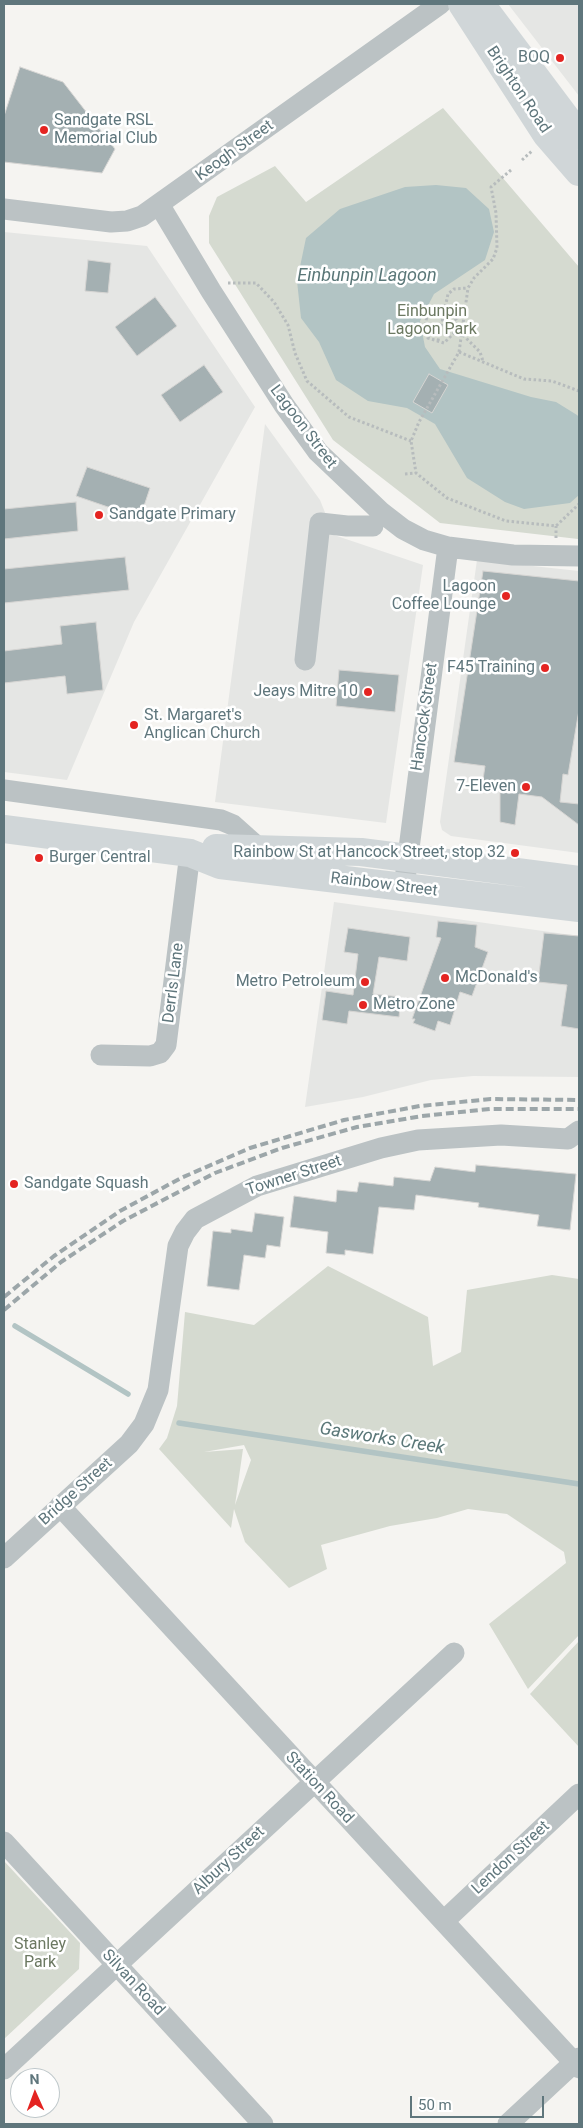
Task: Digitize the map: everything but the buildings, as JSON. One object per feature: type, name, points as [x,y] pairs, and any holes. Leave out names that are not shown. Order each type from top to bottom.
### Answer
[{"type":"main road","name":"Brighton Road","points":[[462,4],[546,134],[575,159]]},
{"type":"main road","name":"Brighton Road","points":[[480,4],[579,135]]},
{"type":"main road","name":"Rainbow Street","points":[[4,829],[190,853],[220,864],[579,908]]},
{"type":"main road","name":"Rainbow Street","points":[[190,853],[217,847],[361,852],[579,880]]},
{"type":"street","name":"Keogh Street","points":[[4,209],[111,222],[127,221],[142,216],[160,206],[440,4]]},
{"type":"street","name":"Lagoon Street","points":[[160,206],[284,406],[318,452],[381,512],[403,529],[424,540],[448,547],[513,555],[579,556]]},
{"type":"street","points":[[305,660],[320,523],[373,526]]},
{"type":"street","name":"Hancock Street","points":[[404,887],[448,547]]},
{"type":"street","points":[[4,790],[221,820],[233,825],[261,850]]},
{"type":"street","name":"Derrls Lane","points":[[101,1055],[150,1056],[160,1053],[166,1045],[190,853]]},
{"type":"street","name":"Towner Street","points":[[144,1424],[158,1390],[178,1246],[185,1232],[195,1219],[257,1186],[381,1148],[418,1140],[501,1135],[563,1139],[577,1137]]},
{"type":"street","name":"Bridge Street","points":[[4,1558],[129,1444],[144,1424]]},
{"type":"street","name":"Station Road","points":[[60,1506],[444,1922],[578,2063]]},
{"type":"street","name":"Albury Street","points":[[4,2069],[454,1653]]},
{"type":"street","name":"Lendon Street","points":[[444,1922],[579,1794]]},
{"type":"street","name":"Silvan Road","points":[[4,1842],[263,2124]]},
{"type":"street","points":[[508,2124],[578,2063]]},
{"type":"path","points":[[510,170],[491,187],[496,213],[496,239],[493,259],[474,278],[468,288],[460,352],[419,422],[411,441],[416,473],[447,498],[506,522],[556,526],[579,504]]},
{"type":"path","points":[[224,283],[256,283],[274,302],[288,325],[295,353],[307,381],[349,418],[411,441]]},
{"type":"path","points":[[438,341],[448,294],[454,289],[468,288]]},
{"type":"path","points":[[437,308],[427,314],[425,328],[428,338],[444,343],[454,332],[456,321],[450,311]]},
{"type":"path","points":[[462,334],[480,352],[483,362]]},
{"type":"path","points":[[460,352],[524,379],[552,381],[579,391]]},
{"type":"path","points":[[405,474],[416,473]]},
{"type":"shaded area","points":[[508,4],[579,4],[579,96]]},
{"type":"shaded area","name":"Sandgate Primary","points":[[4,232],[147,246],[255,407],[134,622],[67,780],[4,772]]},
{"type":"shaded area","points":[[265,424],[320,500],[334,535],[423,565],[386,823],[215,802]]},
{"type":"shaded area","points":[[477,560],[579,571],[579,853],[451,836],[442,830],[440,822]]},
{"type":"shaded area","points":[[334,902],[579,936],[579,1077],[473,1076],[431,1080],[363,1097],[305,1107]]},
{"type":"green space","name":"Einbunpin Lagoon Park","points":[[443,108],[579,267],[578,539],[440,523],[333,440],[209,243],[209,216],[217,197],[275,166],[306,202]]},
{"type":"green space","points":[[328,1266],[428,1317],[433,1366],[461,1352],[467,1290],[552,1275],[579,1279],[579,1635],[528,1689],[489,1624],[566,1563],[564,1552],[507,1514],[468,1509],[437,1518],[390,1526],[321,1545],[327,1569],[289,1588],[245,1542],[234,1509],[231,1528],[159,1449],[167,1438],[177,1406],[185,1312],[254,1325]],"holes":[[[244,1445],[251,1460],[235,1505],[243,1449],[204,1452]]]},
{"type":"green space","points":[[579,1641],[579,1747],[530,1694]]},
{"type":"green space","name":"Stanley Park","points":[[4,1861],[80,1943],[79,1969],[4,2039]]},
{"type":"water","name":"Einbunpin Lagoon","points":[[436,185],[466,188],[489,209],[494,232],[485,260],[434,294],[420,321],[425,347],[440,369],[531,397],[556,402],[579,417],[579,495],[570,503],[524,509],[505,502],[467,478],[435,424],[407,408],[368,401],[336,380],[319,342],[301,318],[297,281],[306,238],[340,209],[405,187]]},
{"type":"waterway","name":"Gasworks Creek","points":[[15,1326],[128,1394]]},
{"type":"waterway","name":"Gasworks Creek","points":[[179,1423],[579,1484]]},
{"type":"railway","points":[[4,1297],[54,1256],[120,1211],[181,1178],[250,1148],[344,1120],[420,1106],[491,1099],[579,1100]]},
{"type":"railway","points":[[4,1310],[61,1262],[123,1221],[215,1173],[282,1148],[357,1127],[422,1116],[490,1109],[579,1109]]},
{"type":"place","name":"BOQ","points":[[560,58]]},
{"type":"place","name":"Sandgate RSL Memorial Club","points":[[44,130]]},
{"type":"place","name":"Sandgate Primary","points":[[99,515]]},
{"type":"place","name":"Lagoon Coffee Lounge","points":[[506,596]]},
{"type":"place","name":"F45 Training","points":[[545,668]]},
{"type":"place","name":"Jeays Mitre 10","points":[[368,692]]},
{"type":"place","name":"St. Margaret's Anglican Church","points":[[134,725]]},
{"type":"place","name":"7-Eleven","points":[[526,787]]},
{"type":"place","name":"Rainbow St at Hancock Street, stop 32","points":[[515,853]]},
{"type":"place","name":"Burger Central","points":[[39,858]]},
{"type":"place","name":"McDonald's","points":[[445,978]]},
{"type":"place","name":"Metro Petroleum","points":[[365,982]]},
{"type":"place","name":"Metro Zone","points":[[363,1005]]},
{"type":"place","name":"Sandgate Squash","points":[[14,1184]]}]
